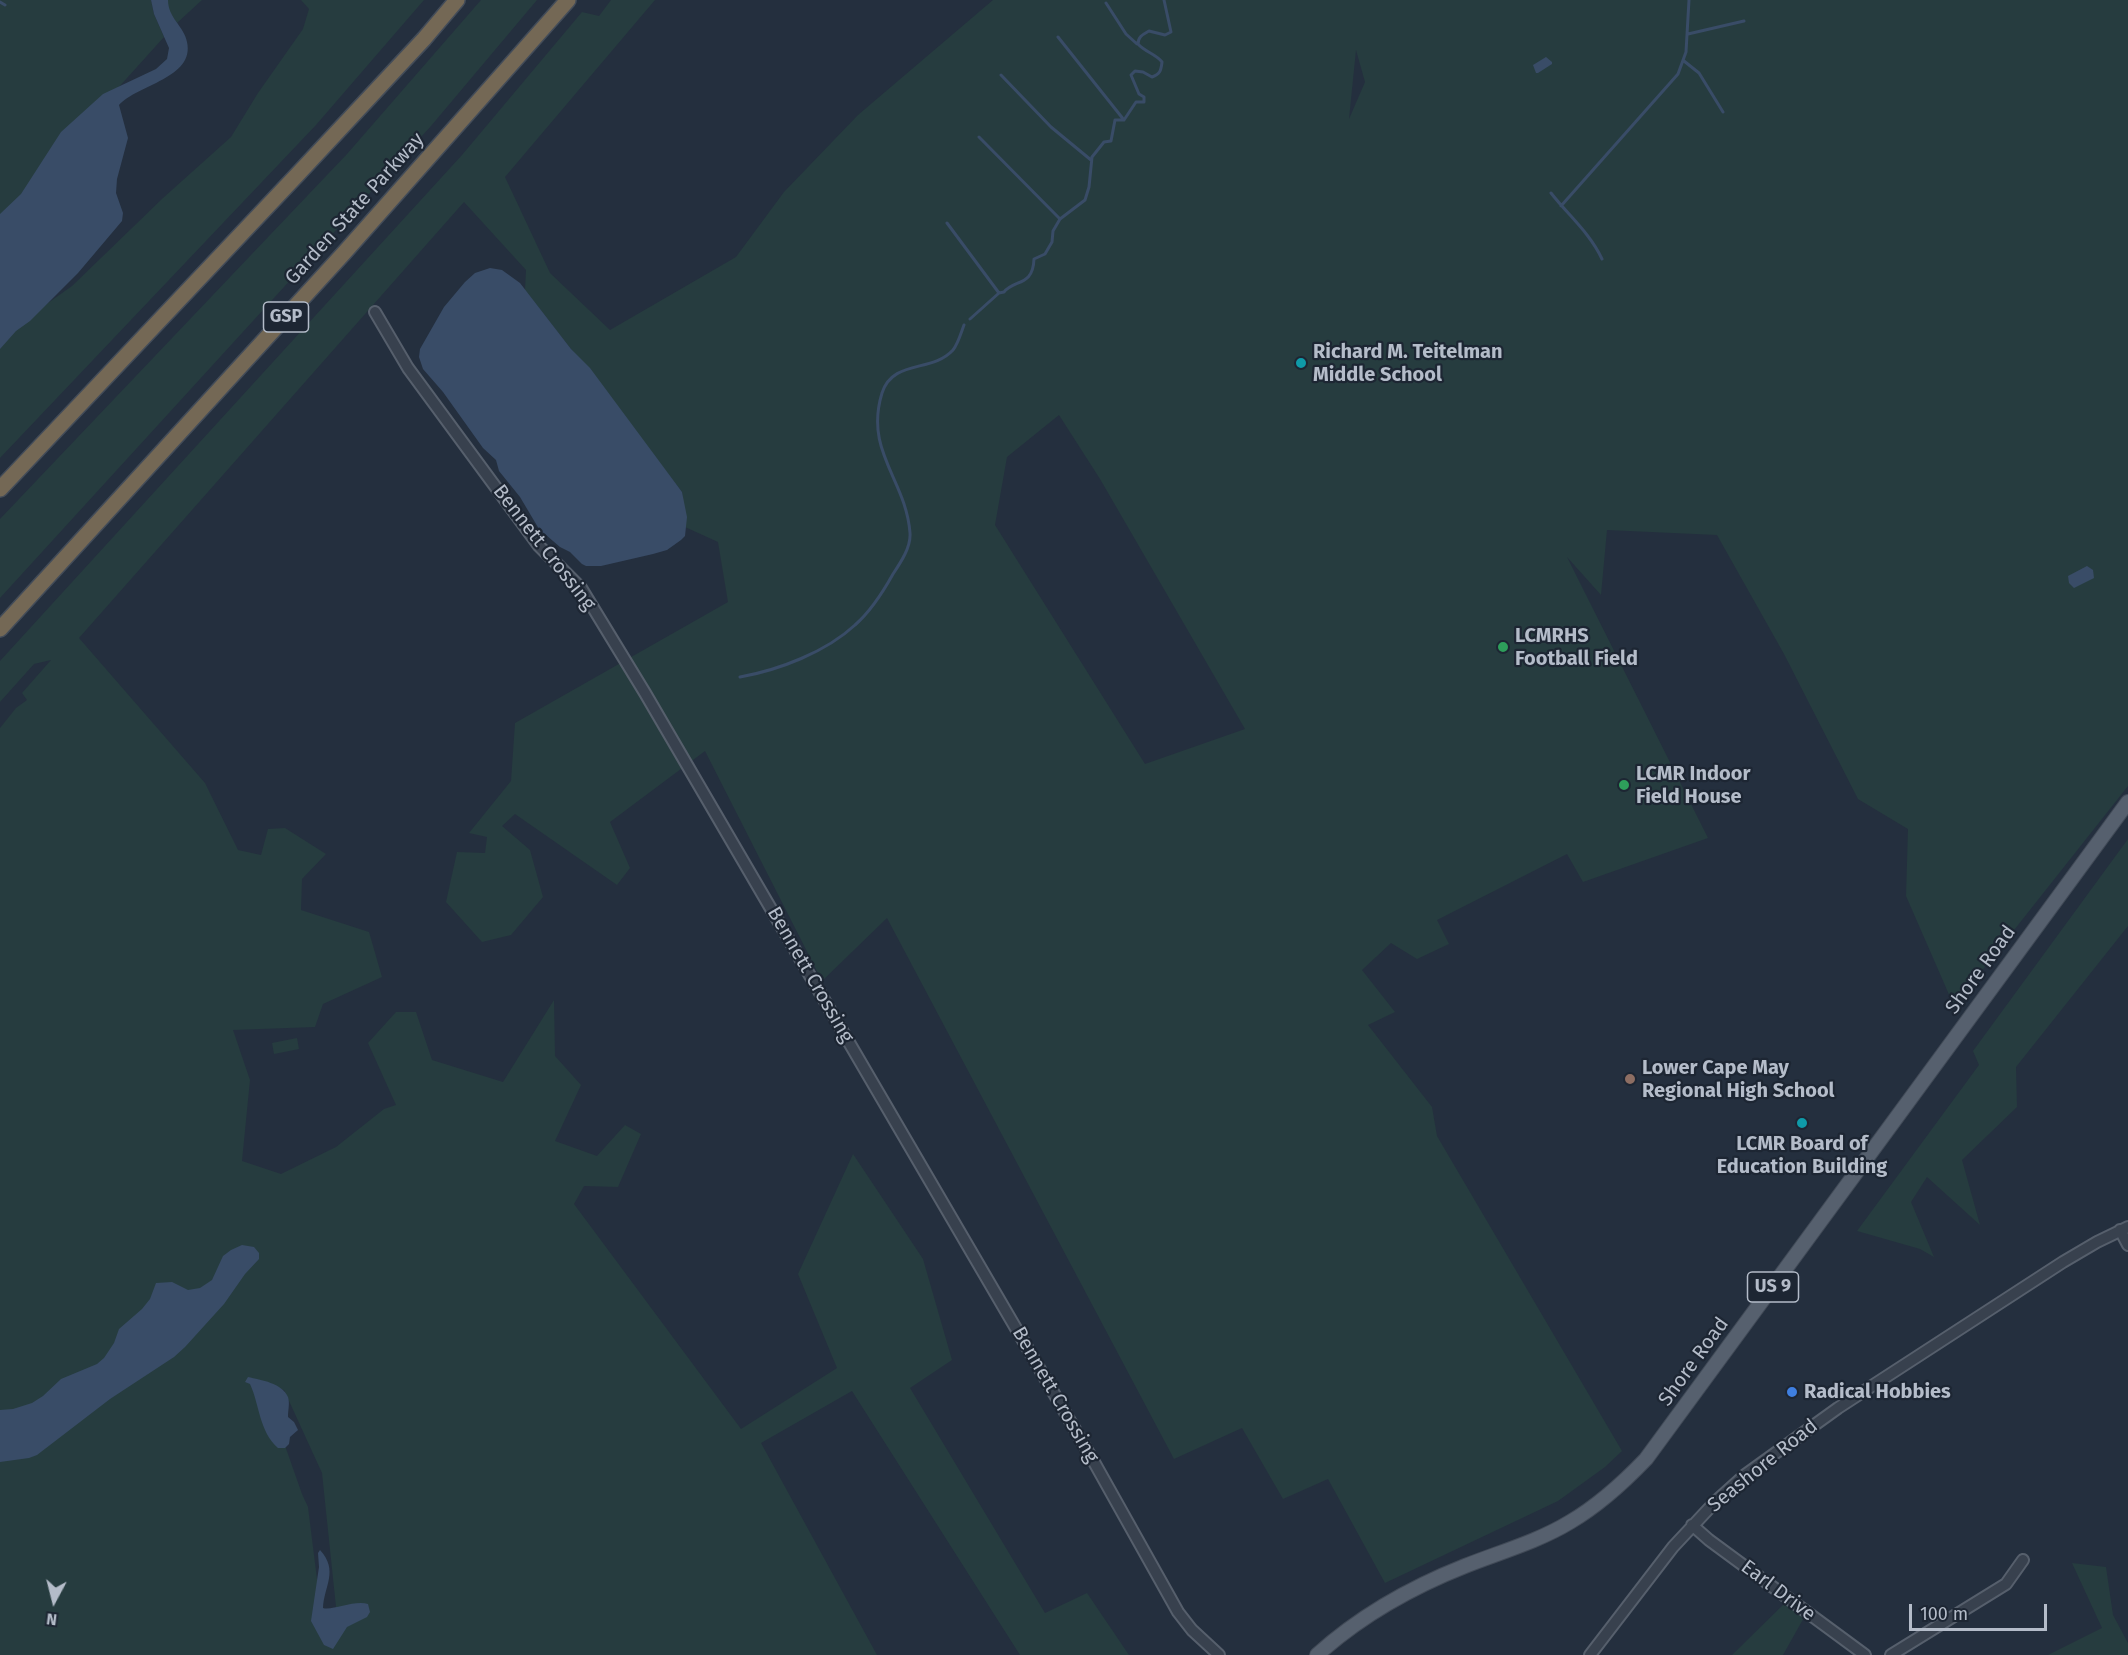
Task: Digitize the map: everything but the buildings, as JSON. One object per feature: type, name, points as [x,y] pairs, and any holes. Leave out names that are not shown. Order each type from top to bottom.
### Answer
[{"type":"highway","points":[[0,489],[297,175],[424,39],[457,0]]},
{"type":"highway","name":"Garden State Parkway","points":[[0,629],[352,245],[568,0]]},
{"type":"main road","name":"Shore Road","points":[[1317,1655],[1354,1627],[1406,1594],[1461,1567],[1525,1544],[1570,1522],[1615,1490],[1646,1459],[2128,802]]},
{"type":"street","name":"Bennett Crossing","points":[[375,312],[408,368],[539,546],[581,588],[645,693],[983,1271],[1179,1613],[1192,1630],[1219,1655]]},
{"type":"street","points":[[2124,1228],[2128,1245]]},
{"type":"street","name":"Seashore Road","points":[[1590,1655],[1654,1570],[1692,1525],[1745,1475],[1815,1424],[2063,1262],[2124,1228]]},
{"type":"street","name":"Earl Drive","points":[[1692,1525],[1865,1655]]},
{"type":"street","points":[[1891,1655],[2006,1584],[2023,1560]]},
{"type":"green space","points":[[0,0],[151,0],[154,14],[164,37],[0,227]]},
{"type":"green space","points":[[168,0],[202,0],[177,23],[168,10]]},
{"type":"green space","points":[[301,0],[424,0],[316,125],[0,458],[0,345],[7,332],[72,286],[163,198],[231,137],[258,93],[303,29],[309,9]]},
{"type":"green space","points":[[481,0],[537,0],[431,126],[0,598],[0,519],[347,154]]},
{"type":"green space","points":[[611,0],[655,0],[505,177],[550,273],[610,330],[736,257],[784,192],[858,115],[993,0],[2128,0],[2128,786],[1954,1006],[1906,896],[1908,829],[1858,799],[1784,654],[1717,535],[1607,530],[1601,595],[1567,557],[1708,838],[1583,882],[1567,854],[1437,920],[1449,944],[1417,959],[1391,943],[1362,970],[1395,1012],[1368,1025],[1432,1107],[1437,1136],[1622,1451],[1605,1467],[1558,1501],[1385,1583],[1328,1479],[1283,1499],[1242,1428],[1174,1459],[887,918],[822,981],[705,751],[610,822],[630,868],[617,885],[515,814],[502,826],[530,850],[543,897],[511,935],[482,942],[446,902],[457,852],[485,853],[487,837],[469,833],[511,781],[515,723],[728,602],[718,542],[685,527],[682,492],[525,290],[526,270],[464,202],[79,638],[205,783],[238,850],[261,855],[268,829],[285,828],[326,854],[302,879],[301,910],[369,932],[382,977],[323,1004],[315,1027],[233,1030],[250,1080],[242,1161],[281,1174],[336,1147],[384,1109],[396,1105],[368,1043],[396,1012],[416,1012],[432,1060],[503,1082],[554,1000],[555,1056],[581,1085],[555,1141],[597,1156],[625,1125],[641,1134],[618,1187],[584,1186],[574,1204],[741,1429],[837,1368],[798,1274],[853,1154],[923,1259],[952,1360],[910,1388],[1045,1613],[1087,1593],[1129,1655],[1020,1655],[852,1391],[761,1443],[877,1655],[0,1655],[0,728],[16,708],[27,700],[22,693],[51,660],[34,664],[0,702],[0,661],[462,155],[582,12],[599,16]],"holes":[[[1356,50],[1365,82],[1349,119]],[[1059,415],[1100,479],[1245,729],[1145,764],[995,525],[1007,457]],[[280,1389],[284,1390],[322,1473],[336,1607],[323,1627],[308,1507],[269,1400]]]},
{"type":"green space","points":[[2128,839],[2128,926],[2016,1067],[2017,1107],[1962,1160],[1980,1225],[1927,1177],[1911,1202],[1934,1257],[1920,1249],[1857,1231],[1979,1065],[1973,1051]]},
{"type":"green space","points":[[297,1038],[299,1049],[274,1054],[272,1043]]},
{"type":"green space","points":[[2072,1563],[2106,1567],[2113,1615],[2128,1643],[2128,1655],[2048,1655],[2102,1628]]},
{"type":"green space","points":[[1788,1600],[1806,1614],[1783,1655],[1732,1655]]},
{"type":"water","points":[[151,0],[168,0],[173,17],[185,36],[187,54],[182,64],[174,72],[127,98],[119,105],[128,138],[117,179],[116,193],[123,213],[122,221],[78,273],[0,349],[0,214],[21,194],[61,132],[103,94],[156,69],[167,59],[169,48],[154,14]]},
{"type":"water","points":[[1546,57],[1552,64],[1536,73],[1533,65]]},
{"type":"water","points":[[490,268],[502,270],[520,283],[571,349],[590,368],[682,492],[687,517],[685,536],[667,550],[601,566],[582,564],[539,529],[520,497],[499,471],[496,460],[483,448],[443,392],[423,369],[419,357],[420,349],[444,307],[475,273]]},
{"type":"water","points":[[2087,566],[2093,570],[2094,578],[2074,588],[2069,583],[2068,576]]},
{"type":"water","points":[[242,1245],[254,1247],[259,1253],[259,1259],[245,1274],[224,1304],[174,1357],[110,1399],[37,1455],[0,1462],[0,1410],[13,1409],[32,1403],[61,1379],[97,1364],[114,1343],[119,1329],[150,1299],[156,1283],[172,1282],[188,1290],[200,1288],[212,1280],[223,1256]]},
{"type":"water","points":[[248,1377],[276,1385],[288,1397],[288,1417],[298,1430],[290,1437],[289,1444],[285,1448],[278,1448],[267,1434],[250,1384],[245,1382]]},
{"type":"water","points":[[320,1550],[326,1558],[330,1572],[323,1608],[362,1603],[368,1604],[370,1612],[367,1617],[347,1627],[333,1649],[324,1645],[311,1621]]},
{"type":"waterway","points":[[970,319],[999,293],[1027,278],[1033,268],[1034,259],[1045,254],[1052,242],[1053,231],[1060,219],[1085,200],[1089,187],[1092,157],[1104,142],[1111,141],[1115,120],[1124,120],[1136,102],[1144,102],[1144,97],[1139,94],[1131,75],[1135,71],[1152,77],[1161,70],[1162,62],[1138,44],[1138,41],[1143,34],[1149,31],[1165,35],[1171,32],[1164,0]]},
{"type":"waterway","points":[[1561,206],[1678,74],[1686,52],[1689,0]]},
{"type":"waterway","points":[[0,2],[5,5]]},
{"type":"waterway","points":[[1106,3],[1126,34],[1137,44]]},
{"type":"waterway","points":[[1688,34],[1744,21]]},
{"type":"waterway","points":[[1058,37],[1124,120]]},
{"type":"waterway","points":[[1684,61],[1699,73],[1723,112]]},
{"type":"waterway","points":[[1001,75],[1051,127],[1091,160]]},
{"type":"waterway","points":[[979,137],[1060,219]]},
{"type":"waterway","points":[[1551,193],[1585,232],[1602,259]]},
{"type":"waterway","points":[[947,223],[999,293]]},
{"type":"waterway","points":[[740,677],[786,665],[830,644],[861,620],[881,594],[905,554],[910,533],[907,514],[882,449],[878,432],[878,414],[882,393],[887,382],[895,375],[935,362],[953,350],[964,325]]},
{"type":"place","name":"Richard M. Teitelman Middle School","points":[[1301,363]]},
{"type":"place","name":"LCMRHS Football Field","points":[[1503,647]]},
{"type":"place","name":"LCMR Indoor Field House","points":[[1624,785]]},
{"type":"place","name":"Lower Cape May Regional High School","points":[[1630,1079]]},
{"type":"place","name":"LCMR Board of Education Building","points":[[1802,1123]]},
{"type":"place","name":"Radical Hobbies","points":[[1792,1392]]}]
